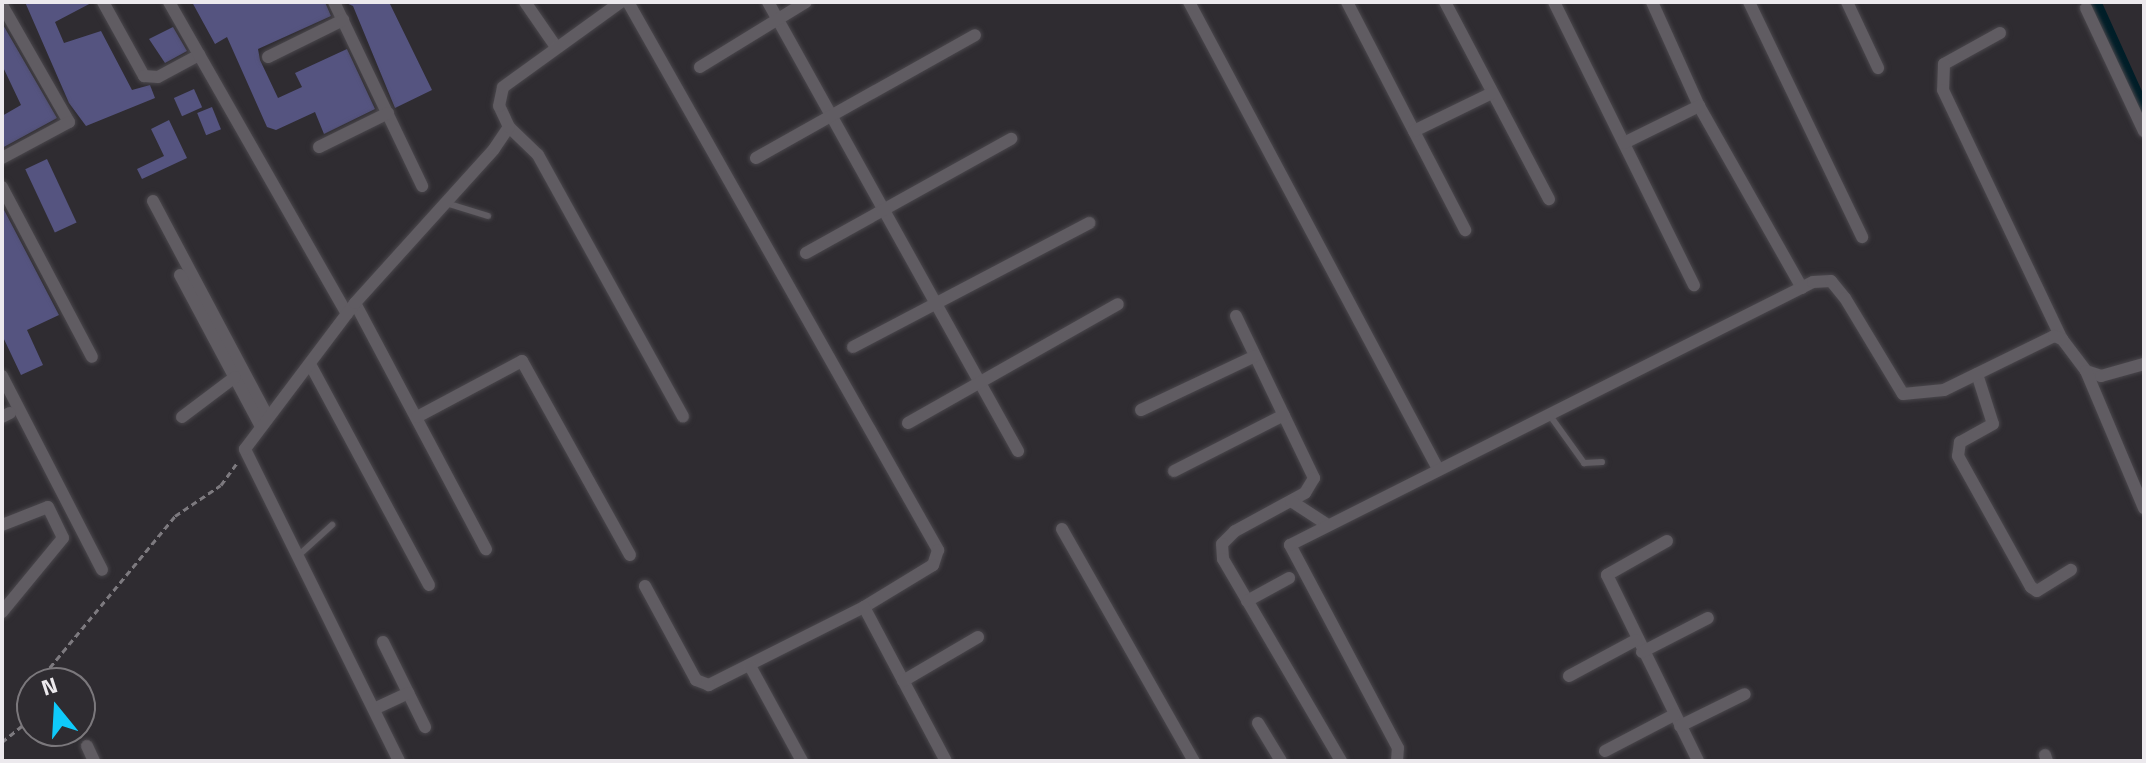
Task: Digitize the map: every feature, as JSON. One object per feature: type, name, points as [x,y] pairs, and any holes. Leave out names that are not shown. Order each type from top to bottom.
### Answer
[{"type":"street","points":[[103,2],[140,72],[158,77],[199,55]]},
{"type":"street","points":[[169,2],[417,417],[486,549]]},
{"type":"street","points":[[334,2],[422,186]]},
{"type":"street","points":[[525,2],[554,44]]},
{"type":"street","points":[[621,2],[554,44],[500,93],[509,127],[538,155],[683,417]]},
{"type":"street","points":[[628,2],[938,550],[933,565],[864,607],[750,666],[701,684],[645,586]]},
{"type":"street","points":[[768,2],[1018,451]]},
{"type":"street","points":[[700,67],[806,2]]},
{"type":"street","points":[[1189,2],[1438,469]]},
{"type":"street","points":[[1347,2],[1465,230]]},
{"type":"street","points":[[1445,2],[1549,199]]},
{"type":"street","points":[[1554,2],[1694,285]]},
{"type":"street","points":[[1652,2],[1699,106],[1802,288]]},
{"type":"street","points":[[1749,2],[1862,237]]},
{"type":"street","points":[[1847,2],[1878,68]]},
{"type":"street","points":[[2,5],[69,122],[2,158]]},
{"type":"street","points":[[2086,8],[2144,131]]},
{"type":"street","points":[[268,57],[343,20]]},
{"type":"street","points":[[2000,33],[1944,64],[1943,90],[2062,339],[2086,371],[2144,508]]},
{"type":"street","points":[[756,158],[829,114],[975,35]]},
{"type":"street","points":[[1414,131],[1492,93]]},
{"type":"street","points":[[1624,143],[1699,106]]},
{"type":"street","points":[[319,147],[388,113]]},
{"type":"street","points":[[399,761],[245,449],[351,308],[446,203],[509,127]]},
{"type":"street","points":[[806,253],[881,206],[1011,139]]},
{"type":"street","points":[[2,187],[92,357]]},
{"type":"street","points":[[153,201],[265,422]]},
{"type":"street","points":[[853,347],[932,300],[1089,223]]},
{"type":"street","points":[[180,275],[235,377],[265,422]]},
{"type":"street","points":[[1397,761],[1398,748],[1288,549],[1438,469],[1551,417],[1802,288],[1831,281],[1903,394],[1922,397],[2054,336],[2062,339]]},
{"type":"street","points":[[908,423],[1118,304]]},
{"type":"street","points":[[1236,316],[1314,478],[1291,501],[1222,544],[1247,601],[1341,761]]},
{"type":"street","points":[[1141,410],[1255,356]]},
{"type":"street","points":[[417,417],[522,361],[630,555]]},
{"type":"street","points":[[310,364],[429,585]]},
{"type":"street","points":[[2086,371],[2101,376],[2143,366]]},
{"type":"street","points":[[1977,374],[1993,424],[1960,442],[1958,456],[2031,587],[2037,591],[2071,570]]},
{"type":"street","points":[[2,376],[105,574]]},
{"type":"street","points":[[182,417],[235,377]]},
{"type":"street","points":[[1174,471],[1284,415]]},
{"type":"street","points":[[1291,501],[1328,525]]},
{"type":"street","points":[[2,525],[48,507],[63,538],[2,612]]},
{"type":"street","points":[[1062,529],[1194,761]]},
{"type":"street","points":[[1667,541],[1607,575],[1639,646],[1698,761]]},
{"type":"street","points":[[1247,601],[1289,578]]},
{"type":"street","points":[[864,607],[946,761]]},
{"type":"street","points":[[1569,676],[1708,618]]},
{"type":"street","points":[[903,681],[978,637]]},
{"type":"street","points":[[383,642],[425,727]]},
{"type":"street","points":[[750,666],[802,761]]},
{"type":"street","points":[[374,709],[408,693]]},
{"type":"street","points":[[1605,751],[1745,694]]},
{"type":"street","points":[[1258,723],[1281,761]]},
{"type":"lane","points":[[446,203],[488,216]]},
{"type":"lane","points":[[1551,417],[1584,463],[1602,462]]},
{"type":"lane","points":[[299,555],[332,525]]},
{"type":"path","points":[[50,667],[175,516],[221,485],[245,449]]},
{"type":"path","points":[[105,574],[114,587]]},
{"type":"building","points":[[25,2],[93,2],[55,22],[64,43],[101,31],[132,90],[150,85],[155,98],[86,126],[69,103]]},
{"type":"building","points":[[192,2],[325,2],[331,16],[258,49],[260,60],[278,98],[302,87],[295,73],[347,49],[375,109],[324,134],[315,112],[276,130],[267,127],[227,37],[215,44]]},
{"type":"building","points":[[344,2],[389,2],[432,90],[395,108],[353,6]]},
{"type":"building","points":[[2,23],[57,118],[2,148],[2,116],[21,105],[2,65]]},
{"type":"building","points":[[173,27],[187,51],[165,63],[149,39]]},
{"type":"building","points":[[194,89],[202,107],[182,116],[174,98]]},
{"type":"building","points":[[212,107],[221,129],[206,135],[197,113]]},
{"type":"building","points":[[169,120],[187,158],[142,179],[137,169],[164,156],[151,129]]},
{"type":"building","points":[[47,159],[77,222],[55,233],[25,169]]},
{"type":"building","points":[[2,206],[59,315],[27,330],[43,365],[21,375],[2,335]]},
{"type":"waterway","points":[[2093,2],[2144,115]]}]
